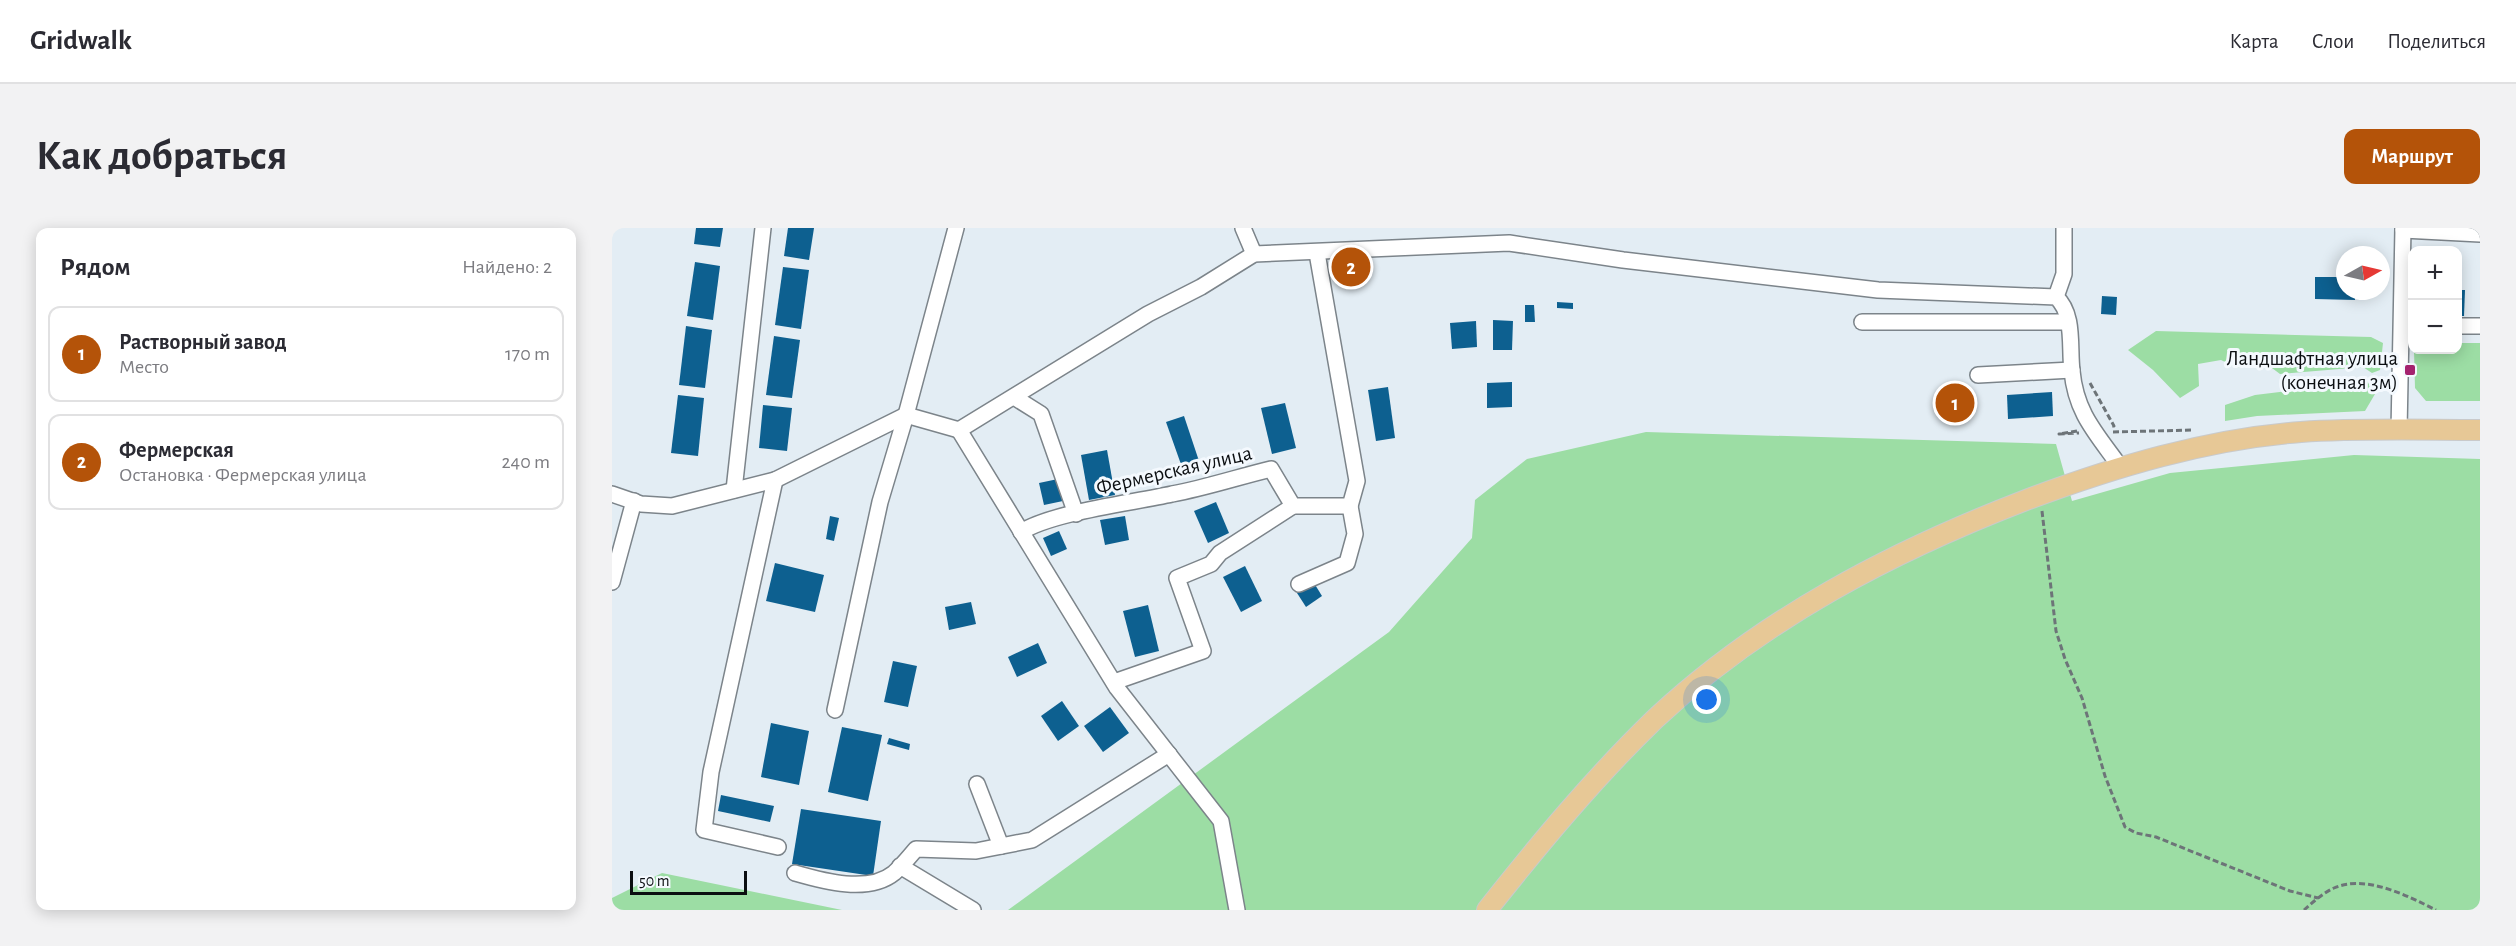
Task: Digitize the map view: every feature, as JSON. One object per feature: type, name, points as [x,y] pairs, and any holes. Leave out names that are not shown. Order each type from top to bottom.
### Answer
[{"type":"main road","points":[[1487,910],[1596,778],[1657,718],[1728,658],[1807,603],[1893,556],[1966,523],[2040,495],[2121,468],[2205,446],[2300,432],[2480,430]]},
{"type":"street","points":[[734,490],[763,228]]},
{"type":"street","points":[[835,710],[880,502],[906,416],[956,228]]},
{"type":"street","points":[[1243,228],[1254,254]]},
{"type":"street","points":[[2056,297],[2064,274],[2064,228]]},
{"type":"street","points":[[2398,431],[2406,326],[2403,229],[2480,234]]},
{"type":"street","points":[[959,430],[1148,314],[1201,287],[1254,254],[1509,243],[1623,260],[1878,290],[2056,297],[2067,311],[2075,397],[2121,468]]},
{"type":"street","points":[[1299,584],[1347,563],[1355,534],[1350,506],[1357,481],[1317,253]]},
{"type":"street","points":[[1862,322],[2068,322]]},
{"type":"street","points":[[2462,326],[2480,326]]},
{"type":"street","points":[[1978,375],[2072,370]]},
{"type":"street","points":[[1014,397],[1041,414],[1076,514]]},
{"type":"street","points":[[612,494],[634,501],[672,506],[775,480],[906,416],[959,430],[1114,682],[1221,821],[1237,910]]},
{"type":"street","name":"Фермерская улица","points":[[1021,532],[1032,525],[1176,494],[1270,469],[1293,506]]},
{"type":"street","points":[[775,480],[711,772],[704,830],[778,847]]},
{"type":"street","points":[[612,582],[634,501]]},
{"type":"street","points":[[1114,682],[1203,651],[1177,578],[1211,564],[1220,554],[1293,506],[1350,506]]},
{"type":"street","points":[[795,873],[831,884],[877,882],[894,873],[916,849],[976,851],[1032,840],[1169,754]]},
{"type":"street","points":[[977,784],[1001,846]]},
{"type":"street","points":[[900,866],[973,910]]},
{"type":"path","points":[[2089,382],[2114,426],[2103,427]]},
{"type":"path","points":[[2104,432],[2194,429]]},
{"type":"path","points":[[2081,432],[2059,434],[2081,432]]},
{"type":"path","points":[[2040,495],[2056,631],[2082,698],[2105,776],[2126,827],[2136,833],[2167,841],[2290,891],[2318,898]]},
{"type":"path","points":[[2304,910],[2335,888],[2356,884],[2408,896],[2436,910]]},
{"type":"green space","points":[[2156,331],[2371,337],[2383,343],[2380,370],[2372,373],[2363,367],[2280,374],[2260,359],[2237,368],[2221,360],[2198,364],[2199,386],[2180,398],[2153,370],[2128,350]]},
{"type":"green space","points":[[2462,343],[2480,343],[2480,401],[2426,401],[2415,388],[2414,354],[2462,354]]},
{"type":"green space","points":[[2367,381],[2375,394],[2365,411],[2257,416],[2225,421],[2225,405],[2255,395]]},
{"type":"green space","points":[[1646,432],[2056,444],[2072,501],[2170,473],[2354,455],[2480,459],[2480,910],[1008,910],[1389,632],[1472,538],[1475,500],[1527,459]]},
{"type":"green space","points":[[662,873],[842,910],[612,910],[612,898]]},
{"type":"building","points":[[696,228],[723,228],[720,247],[694,244]]},
{"type":"building","points":[[788,228],[814,228],[809,260],[784,256]]},
{"type":"building","points":[[695,262],[720,266],[713,320],[687,316]]},
{"type":"building","points":[[783,267],[809,270],[801,329],[775,325]]},
{"type":"building","points":[[2315,277],[2336,277],[2336,300],[2315,299]]},
{"type":"building","points":[[2462,290],[2465,290],[2464,316],[2462,316]]},
{"type":"building","points":[[2102,296],[2117,297],[2116,315],[2101,314]]},
{"type":"building","points":[[1557,302],[1573,303],[1573,309],[1557,308]]},
{"type":"building","points":[[1525,305],[1534,305],[1535,322],[1525,322]]},
{"type":"building","points":[[1493,320],[1513,321],[1512,350],[1493,350]]},
{"type":"building","points":[[1476,321],[1477,347],[1452,349],[1450,323]]},
{"type":"building","points":[[686,326],[712,330],[705,388],[679,385]]},
{"type":"building","points":[[774,336],[800,340],[792,398],[766,395]]},
{"type":"building","points":[[1512,382],[1512,407],[1487,408],[1487,383]]},
{"type":"building","points":[[1388,387],[1395,438],[1376,441],[1368,390]]},
{"type":"building","points":[[1943,389],[1968,389],[1969,416],[1943,417]]},
{"type":"building","points":[[2052,392],[2053,416],[2008,419],[2007,395]]},
{"type":"building","points":[[678,395],[704,398],[698,456],[671,453]]},
{"type":"building","points":[[1285,403],[1296,448],[1272,454],[1261,408]]},
{"type":"building","points":[[763,405],[792,408],[787,451],[759,448]]},
{"type":"building","points":[[1184,416],[1200,464],[1183,470],[1166,422]]},
{"type":"building","points":[[1107,450],[1115,495],[1089,500],[1081,455]]},
{"type":"building","points":[[1058,479],[1063,501],[1044,505],[1039,483]]},
{"type":"building","points":[[1216,502],[1229,533],[1208,543],[1194,511]]},
{"type":"building","points":[[830,516],[839,518],[834,541],[826,539]]},
{"type":"building","points":[[1125,516],[1129,540],[1105,545],[1100,520]]},
{"type":"building","points":[[1059,531],[1067,549],[1051,556],[1043,538]]},
{"type":"building","points":[[775,563],[824,575],[815,612],[766,601]]},
{"type":"building","points":[[1245,566],[1262,601],[1241,612],[1223,577]]},
{"type":"building","points":[[1314,583],[1322,596],[1306,607],[1297,593]]},
{"type":"building","points":[[971,602],[976,624],[949,630],[945,607]]},
{"type":"building","points":[[1148,605],[1159,651],[1135,657],[1123,611]]},
{"type":"building","points":[[1038,643],[1047,663],[1017,677],[1008,657]]},
{"type":"building","points":[[893,661],[917,666],[908,707],[884,702]]},
{"type":"building","points":[[1062,701],[1079,726],[1058,741],[1041,716]]},
{"type":"building","points":[[1110,707],[1129,733],[1103,752],[1084,726]]},
{"type":"building","points":[[771,723],[809,731],[799,785],[761,777]]},
{"type":"building","points":[[842,727],[882,735],[868,801],[828,792]]},
{"type":"building","points":[[889,738],[910,744],[909,750],[887,744]]},
{"type":"building","points":[[721,795],[774,806],[770,822],[718,811]]},
{"type":"building","points":[[801,809],[881,821],[873,876],[792,864]]},
{"type":"place","name":"Фермерская","points":[[1351,267]]},
{"type":"place","name":"Ландшафтная улица (конечная 3м)","points":[[2410,370]]},
{"type":"place","name":"Растворный завод","points":[[1955,403]]}]
